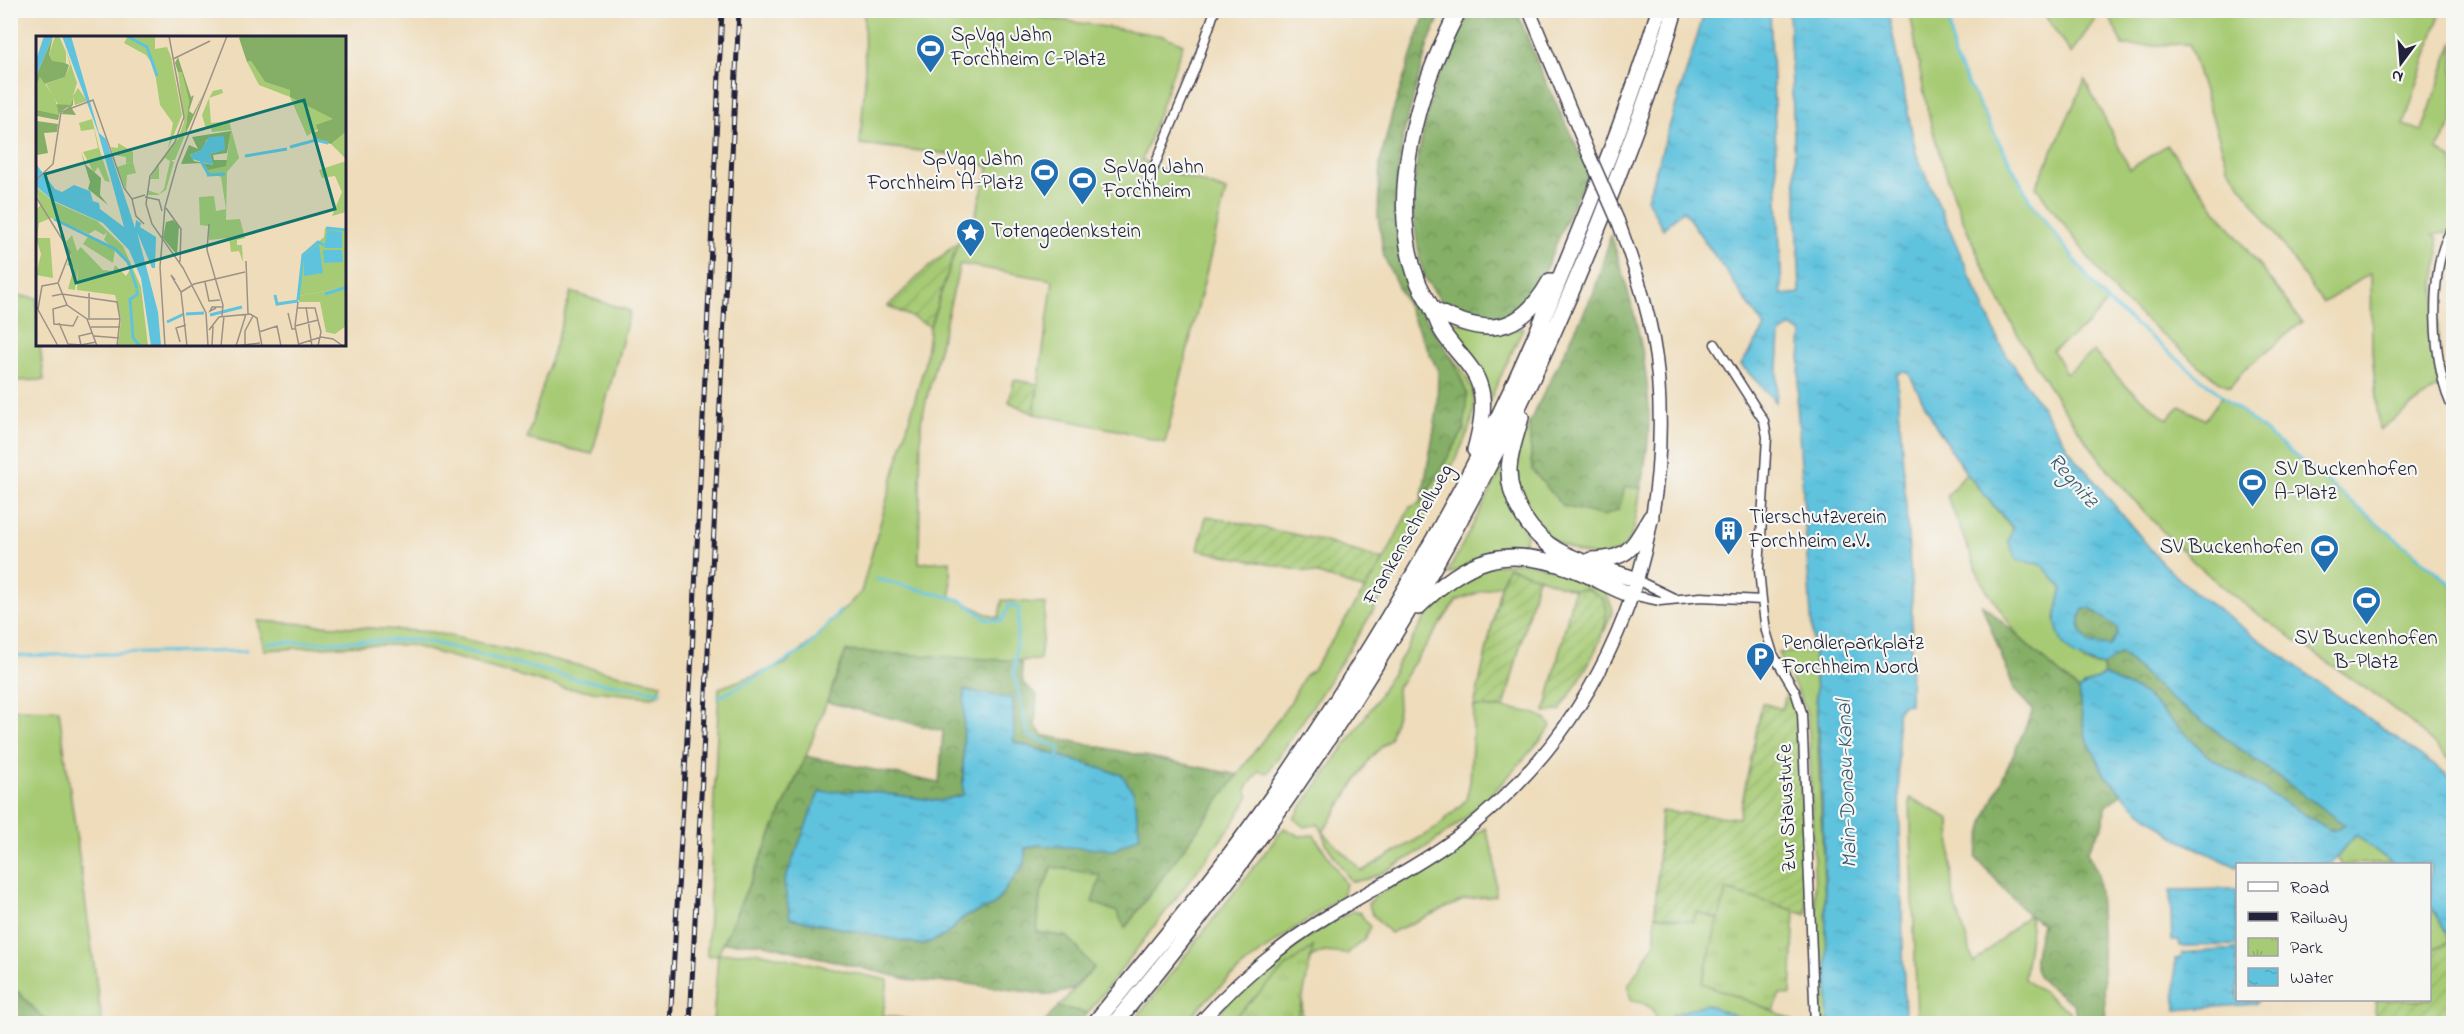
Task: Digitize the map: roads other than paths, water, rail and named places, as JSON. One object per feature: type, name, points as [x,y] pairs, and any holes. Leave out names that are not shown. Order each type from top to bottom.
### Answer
[{"type":"highway","points":[[1459,10],[1428,83],[1413,136],[1404,210],[1407,242],[1419,284],[1442,331],[1468,365],[1480,386],[1481,419],[1468,476]]},
{"type":"highway","name":"Frankenschnellweg","points":[[1094,1023],[1195,900],[1275,793],[1410,580],[1468,476],[1513,385],[1564,269],[1622,123],[1659,10]]},
{"type":"highway","name":"Frankenschnellweg","points":[[1114,1023],[1208,908],[1285,804],[1420,593],[1482,482],[1530,385],[1587,255],[1637,128],[1675,10]]},
{"type":"highway","points":[[1432,309],[1473,326],[1496,327],[1507,324],[1517,320],[1536,304],[1550,281],[1564,269]]},
{"type":"highway","points":[[1530,385],[1511,452],[1509,471],[1511,485],[1523,516],[1533,529],[1558,551],[1634,587]]},
{"type":"highway","points":[[1581,560],[1611,559],[1624,554],[1634,545],[1651,517]]},
{"type":"highway","points":[[1399,626],[1452,577],[1472,566],[1493,559],[1517,556],[1542,560],[1573,569],[1611,588],[1634,587]]},
{"type":"main road","points":[[1199,1023],[1238,983],[1266,960],[1328,916],[1454,840],[1490,811],[1518,784],[1562,732],[1596,681],[1612,650],[1634,587],[1651,517],[1658,471],[1660,430],[1658,374],[1640,286],[1618,221],[1529,10]]},
{"type":"street","points":[[1149,179],[1195,69],[1215,10]]},
{"type":"street","points":[[2454,227],[2449,232],[2439,257],[2435,282],[2442,384],[2454,410]]},
{"type":"street","name":"Zur Staustufe","points":[[1715,344],[1764,421],[1767,437],[1760,559],[1762,600],[1766,631],[1773,654],[1795,691],[1802,713],[1815,1023]]},
{"type":"street","points":[[1634,587],[1674,598]]},
{"type":"street","points":[[1634,587],[1660,601],[1701,597],[1762,600]]},
{"type":"water","points":[[1705,11],[1770,11],[1782,295],[1800,293],[1789,11],[1888,11],[1916,153],[2001,346],[2073,455],[2163,564],[2195,593],[2453,779],[2453,954],[2445,930],[2431,908],[2431,863],[2392,863],[2356,835],[2332,863],[2236,863],[2236,867],[2179,840],[2134,806],[2105,775],[2085,735],[2078,690],[2104,675],[2144,694],[2209,757],[2332,831],[2345,825],[2166,695],[2121,653],[2103,666],[2085,661],[2070,652],[2061,639],[2056,621],[2062,588],[2042,565],[2017,560],[2008,541],[2013,528],[1966,473],[1936,426],[1908,372],[1903,371],[1897,375],[1912,597],[1910,704],[1902,705],[1897,713],[1905,1023],[1829,1023],[1821,767],[1797,403],[1802,333],[1790,326],[1780,335],[1776,402],[1741,365],[1765,328],[1683,210],[1663,229],[1647,199]],"holes":[[[2091,608],[2117,628],[2117,634],[2110,646],[2089,643],[2079,623],[2084,609]]]},
{"type":"water","points":[[964,690],[1013,699],[1014,742],[1122,775],[1134,793],[1140,836],[1114,850],[1038,845],[1025,849],[1025,863],[994,905],[964,917],[946,935],[923,945],[790,918],[784,882],[819,792],[867,791],[939,801],[963,795]]},
{"type":"water","points":[[2236,889],[2236,945],[2180,946],[2179,941],[2172,941],[2170,890]]},
{"type":"water","points":[[2236,949],[2236,1001],[2257,1001],[2255,1004],[2176,1010],[2175,959],[2181,958],[2182,953]]},
{"type":"water","points":[[1705,1004],[1746,1020],[1744,1023],[1669,1023],[1672,1015]]},
{"type":"waterway","points":[[1948,10],[1954,57],[2031,202],[2104,299],[2454,586]]},
{"type":"waterway","points":[[877,579],[961,600],[987,619],[1002,621],[1009,605],[1019,608],[1014,674],[1028,735],[1060,748],[1059,756]]},
{"type":"waterway","points":[[719,696],[805,650],[840,611]]},
{"type":"waterway","points":[[267,643],[411,640],[434,643],[577,679],[661,692]]},
{"type":"waterway","points":[[10,656],[246,651]]},
{"type":"railway","points":[[670,1024],[692,654],[722,10]]},
{"type":"railway","points":[[690,1024],[739,10]]},
{"type":"place","name":"SpVgg Jahn Forchheim C-Platz","points":[[930,74]]},
{"type":"place","name":"SpVgg Jahn Forchheim A-Platz","points":[[1044,198]]},
{"type":"place","name":"SpVgg Jahn Forchheim","points":[[1082,206]]},
{"type":"place","name":"Totengedenkstein","points":[[970,258]]},
{"type":"place","name":"SV Buckenhofen A-Platz","points":[[2253,508]]},
{"type":"place","name":"Tierschutzverein Forchheim e.V.","points":[[1728,556]]},
{"type":"place","name":"SV Buckenhofen","points":[[2324,574]]},
{"type":"place","name":"SV Buckenhofen B-Platz","points":[[2366,626]]},
{"type":"place","name":"Pendlerparkplatz Forchheim Nord","points":[[1761,682]]},
{"type":"water label","name":"Regnitz","points":[[2072,481]]},
{"type":"water label","name":"Main-Donau-Kanal","points":[[1848,784]]}]
